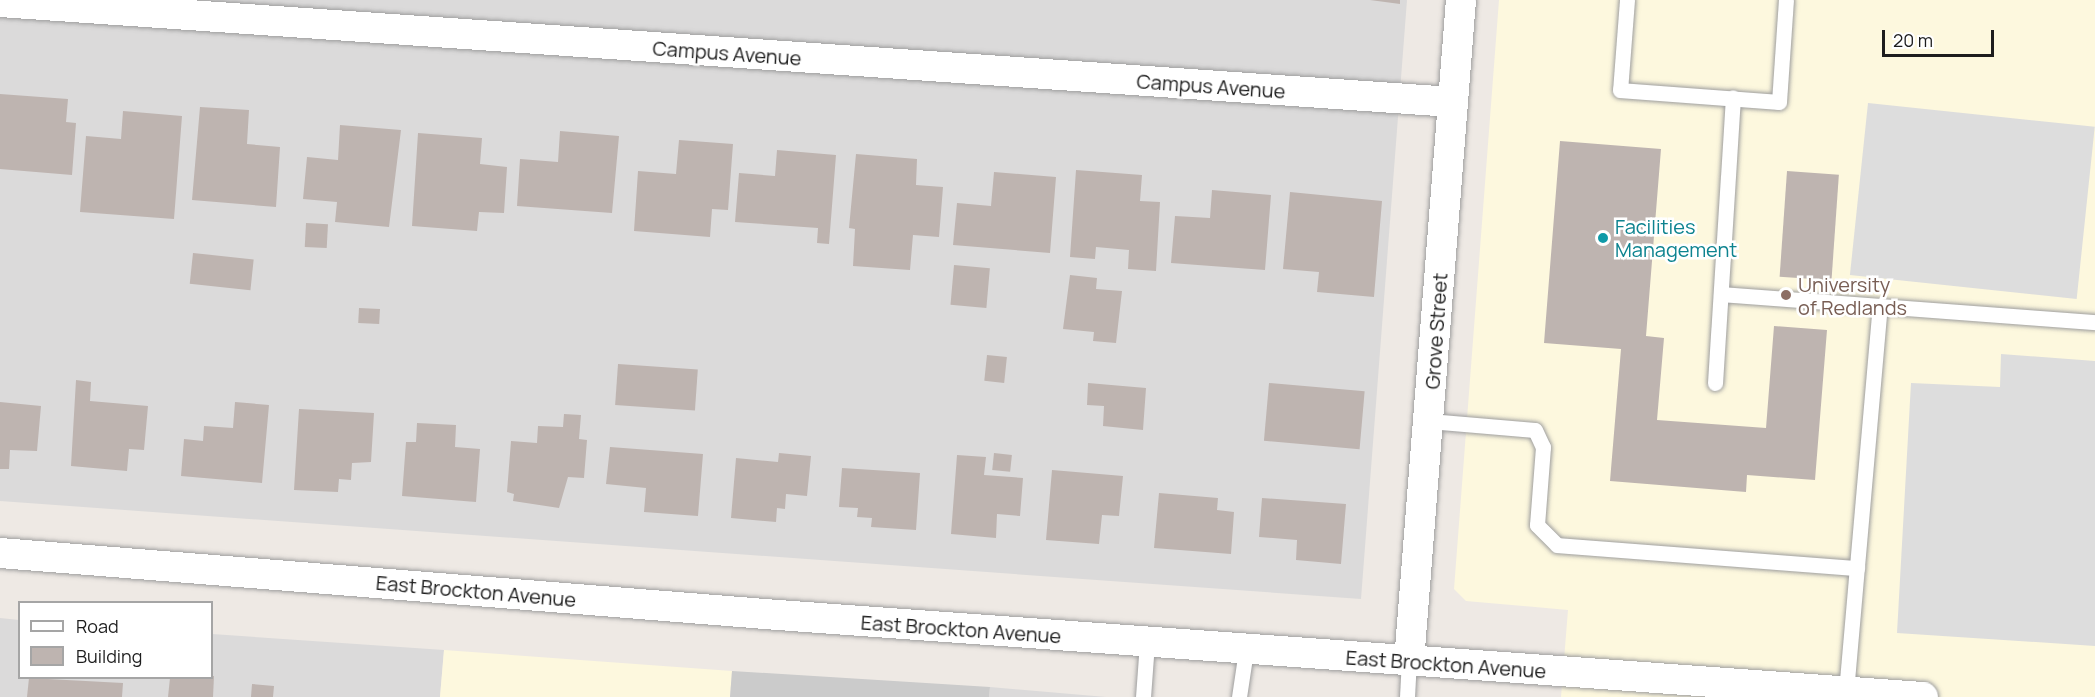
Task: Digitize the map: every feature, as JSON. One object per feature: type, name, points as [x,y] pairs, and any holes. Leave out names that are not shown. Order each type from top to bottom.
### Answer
[{"type":"street","name":"Grove Street","points":[[1409,662],[1461,0]]},
{"type":"street","name":"Campus Avenue","points":[[0,2],[1453,102]]},
{"type":"street","name":"East Brockton Avenue","points":[[0,553],[1246,650],[1923,697]]},
{"type":"lane","points":[[1627,0],[1620,90],[1779,102],[1786,0]]},
{"type":"lane","points":[[1715,383],[1733,98]]},
{"type":"lane","points":[[1721,294],[2095,322]]},
{"type":"lane","points":[[1846,692],[1880,306]]},
{"type":"lane","points":[[1429,421],[1535,430],[1543,447],[1537,525],[1557,545],[1857,568]]},
{"type":"lane","points":[[1143,697],[1147,642]]},
{"type":"lane","points":[[1239,697],[1246,650]]},
{"type":"lane","points":[[1407,697],[1409,662]]},
{"type":"shaded area","points":[[0,0],[1407,0],[1361,599],[0,501]]},
{"type":"shaded area","name":"University of Redlands","points":[[1499,0],[2095,0],[2095,697],[1561,697],[1568,610],[1466,601],[1454,589]]},
{"type":"shaded area","points":[[1868,103],[2095,127],[2077,299],[1850,275]]},
{"type":"shaded area","points":[[2001,354],[2095,361],[2095,646],[1897,633],[1911,383],[2000,387]]},
{"type":"shaded area","points":[[0,618],[18,620],[18,679],[213,679],[213,634],[444,650],[440,697],[0,697]]},
{"type":"shaded area","points":[[444,650],[732,671],[730,697],[440,697]]},
{"type":"shaded area","points":[[732,671],[990,687],[989,697],[730,697]]},
{"type":"shaded area","points":[[990,687],[1106,697],[989,697]]},
{"type":"building","points":[[1370,0],[1400,0],[1400,4]]},
{"type":"building","points":[[0,94],[68,99],[66,122],[76,123],[72,175],[0,169]]},
{"type":"building","points":[[200,107],[249,110],[247,144],[280,147],[276,207],[192,200]]},
{"type":"building","points":[[123,111],[182,116],[174,219],[80,212],[86,136],[121,139]]},
{"type":"building","points":[[340,125],[401,130],[389,227],[335,222],[337,202],[303,199],[307,157],[338,160]]},
{"type":"building","points":[[560,131],[619,136],[612,213],[517,206],[520,159],[558,162]]},
{"type":"building","points":[[418,133],[482,138],[480,164],[507,167],[504,213],[479,212],[477,231],[412,226]]},
{"type":"building","points":[[679,140],[733,144],[728,210],[712,209],[710,237],[634,231],[638,171],[676,174]]},
{"type":"building","name":"Facilities Management","points":[[1560,141],[1661,149],[1646,336],[1664,338],[1657,420],[1766,428],[1774,326],[1827,330],[1815,480],[1747,475],[1746,492],[1610,481],[1621,349],[1544,343]]},
{"type":"building","points":[[777,150],[836,155],[829,244],[817,243],[818,228],[735,222],[739,173],[775,176]]},
{"type":"building","points":[[856,154],[917,159],[916,185],[943,187],[939,237],[913,235],[910,270],[853,266],[855,229],[849,228]]},
{"type":"building","points":[[1076,170],[1142,175],[1140,201],[1160,202],[1156,271],[1128,269],[1129,250],[1096,247],[1095,259],[1070,257]]},
{"type":"building","points":[[1787,171],[1839,175],[1831,280],[1780,277]]},
{"type":"building","points":[[994,172],[1056,177],[1050,253],[953,245],[957,203],[991,206]]},
{"type":"building","points":[[1212,190],[1271,195],[1265,270],[1171,263],[1175,216],[1210,218]]},
{"type":"building","points":[[1290,192],[1382,201],[1374,297],[1317,292],[1319,272],[1283,269]]},
{"type":"building","points":[[306,223],[328,224],[327,248],[305,247]]},
{"type":"building","points":[[193,253],[254,259],[250,290],[190,284]]},
{"type":"building","points":[[954,265],[990,268],[986,308],[951,305]]},
{"type":"building","points":[[1070,275],[1097,278],[1096,289],[1122,291],[1116,343],[1093,341],[1094,332],[1063,329]]},
{"type":"building","points":[[359,308],[380,309],[379,324],[358,323]]},
{"type":"building","points":[[987,355],[1007,357],[1004,383],[984,381]]},
{"type":"building","points":[[618,364],[698,370],[695,410],[615,405]]},
{"type":"building","points":[[76,380],[91,382],[90,401],[148,406],[144,450],[129,449],[127,471],[71,466]]},
{"type":"building","points":[[1088,383],[1146,388],[1143,430],[1103,426],[1104,406],[1087,405]]},
{"type":"building","points":[[1269,383],[1365,391],[1360,449],[1264,441]]},
{"type":"building","points":[[0,402],[41,406],[37,451],[10,450],[9,469],[0,469]]},
{"type":"building","points":[[235,402],[269,405],[262,483],[181,476],[184,439],[203,441],[204,426],[233,428]]},
{"type":"building","points":[[299,409],[374,413],[371,462],[352,463],[351,480],[339,479],[338,492],[294,490]]},
{"type":"building","points":[[564,414],[581,415],[579,439],[587,440],[584,478],[568,477],[559,508],[513,501],[514,494],[507,492],[511,441],[537,443],[538,426],[563,427]]},
{"type":"building","points":[[417,423],[456,425],[455,447],[480,449],[476,502],[402,496],[406,442],[416,442]]},
{"type":"building","points":[[610,447],[703,454],[698,516],[644,512],[646,488],[606,484]]},
{"type":"building","points":[[779,453],[811,456],[807,496],[786,494],[785,509],[777,508],[776,522],[731,518],[736,458],[778,462]]},
{"type":"building","points":[[994,453],[1012,455],[1010,472],[992,470]]},
{"type":"building","points":[[957,455],[986,457],[984,475],[1023,478],[1020,516],[997,514],[996,538],[951,534]]},
{"type":"building","points":[[842,468],[920,473],[916,530],[871,527],[872,518],[857,517],[858,508],[839,507]]},
{"type":"building","points":[[1052,470],[1123,476],[1119,516],[1102,515],[1099,544],[1046,540]]},
{"type":"building","points":[[1159,493],[1218,498],[1217,510],[1234,512],[1231,554],[1154,548]]},
{"type":"building","points":[[1262,498],[1346,504],[1341,564],[1296,560],[1297,540],[1259,537]]},
{"type":"building","points":[[214,676],[213,697],[168,697],[170,679],[213,679]]},
{"type":"building","points":[[29,679],[123,683],[122,697],[27,697]]},
{"type":"building","points":[[252,684],[274,686],[273,697],[251,697]]},
{"type":"place","name":"Facilities Management","points":[[1603,238]]},
{"type":"place","name":"University of Redlands","points":[[1786,295]]}]
